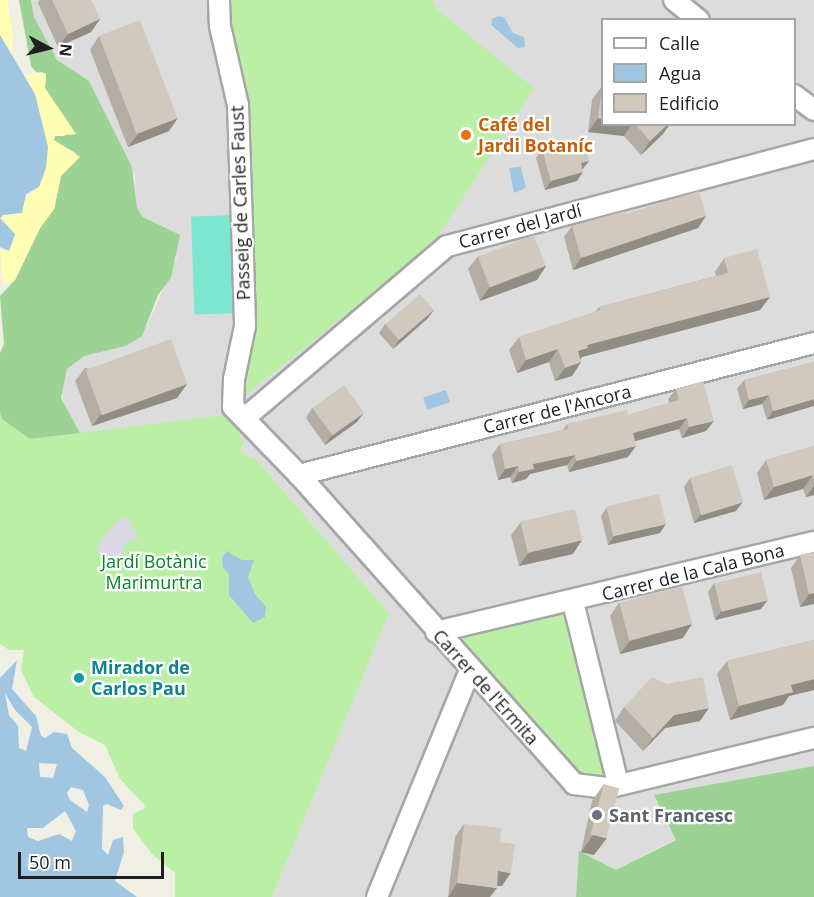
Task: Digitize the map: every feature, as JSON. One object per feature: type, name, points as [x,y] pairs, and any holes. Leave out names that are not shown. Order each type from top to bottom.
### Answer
[{"type":"street","name":"Passeig de Carles Faust","points":[[219,0],[220,26],[238,105],[245,326],[234,379],[239,412]]},
{"type":"street","points":[[674,0],[696,18]]},
{"type":"street","points":[[796,96],[814,110]]},
{"type":"street","name":"Carrer del Jardí","points":[[239,412],[447,246],[814,149]]},
{"type":"street","name":"Carrer de l'Ancora","points":[[299,476],[814,343]]},
{"type":"street","name":"Carrer de l'Ermita","points":[[239,412],[574,784],[594,789],[814,738]]},
{"type":"street","name":"Carrer de la Cala Bona","points":[[436,632],[573,602],[814,542]]},
{"type":"street","points":[[573,602],[618,784]]},
{"type":"street","points":[[377,897],[470,670]]},
{"type":"shaded area","points":[[31,0],[225,0],[244,102],[252,223],[253,344],[244,387],[438,10],[433,0],[814,0],[814,766],[654,796],[676,839],[616,870],[580,852],[576,897],[272,897],[388,612],[256,459],[241,453],[243,446],[230,414],[80,433],[64,408],[61,388],[67,369],[83,356],[126,346],[147,326],[177,257],[136,208],[135,176],[89,81],[64,66],[51,52],[34,17]]},
{"type":"shaded area","points":[[236,215],[239,313],[194,315],[191,217]]},
{"type":"shaded area","points":[[128,518],[138,538],[126,542],[121,564],[106,564],[97,551],[103,537],[120,519]]},
{"type":"green space","points":[[19,0],[31,0],[34,17],[57,60],[89,81],[132,167],[137,208],[143,217],[180,235],[171,278],[158,295],[142,336],[126,346],[84,356],[67,369],[61,398],[80,433],[30,439],[2,419],[0,412],[0,353],[4,344],[0,296],[15,280],[40,228],[54,209],[61,176],[76,153],[53,140],[55,136],[65,136],[63,118],[45,88],[46,74],[36,72],[31,66]]},
{"type":"green space","points":[[225,0],[433,0],[438,10],[534,88],[433,244],[242,398],[253,344],[252,223],[244,102],[228,47]]},
{"type":"green space","name":"Jardí Botànic Marimurtra","points":[[0,412],[3,419],[30,439],[230,414],[243,442],[241,453],[256,459],[389,613],[272,897],[175,897],[175,873],[152,854],[133,829],[133,814],[145,808],[144,804],[120,779],[105,745],[79,732],[34,697],[21,670],[24,650],[9,650],[0,644]]},
{"type":"green space","points":[[573,602],[618,784],[574,784],[436,632]]},
{"type":"green space","points":[[814,766],[814,897],[576,897],[579,851],[616,870],[676,840],[654,795]]},
{"type":"sand","points":[[0,0],[7,0],[13,34],[12,53],[0,35]]},
{"type":"sand","points":[[42,72],[46,74],[45,88],[76,134],[55,136],[54,140],[80,157],[61,176],[54,209],[40,228],[15,280],[3,284],[0,248],[4,251],[14,244],[15,234],[0,219],[35,190],[46,168],[47,142],[26,76]]},
{"type":"water","points":[[498,16],[504,17],[513,33],[524,37],[525,47],[518,48],[491,25],[492,19]]},
{"type":"water","points":[[0,35],[35,94],[48,147],[46,168],[39,187],[26,194],[22,213],[3,215],[0,218]]},
{"type":"water","points":[[521,167],[526,188],[514,193],[509,168]]},
{"type":"water","points":[[0,218],[15,234],[9,251],[0,247]]},
{"type":"water","points":[[446,390],[450,402],[427,410],[423,397]]},
{"type":"water","points":[[227,551],[242,560],[254,560],[248,577],[255,594],[266,607],[265,617],[253,623],[229,595],[229,574],[223,568],[222,557]]},
{"type":"water","points":[[17,660],[12,689],[36,716],[41,736],[45,738],[54,732],[67,734],[72,748],[105,777],[124,806],[121,810],[107,804],[103,806],[102,849],[108,855],[113,840],[123,837],[124,852],[115,881],[137,897],[0,897],[0,678]],"holes":[[[5,693],[15,710],[32,727],[26,751],[19,748],[18,726],[9,715]],[[39,763],[57,764],[53,778],[40,777]],[[71,787],[83,790],[89,805],[87,812],[70,800],[67,793]],[[65,811],[76,831],[72,841],[59,834],[38,841],[28,837],[27,828],[43,828]]]},
{"type":"building","points":[[52,0],[91,0],[100,19],[68,34]]},
{"type":"building","points":[[140,20],[178,118],[137,134],[99,36]]},
{"type":"building","points":[[601,94],[601,119],[598,118]]},
{"type":"building","points":[[637,126],[666,126],[650,141]]},
{"type":"building","points":[[582,138],[589,161],[581,163],[583,172],[551,181],[542,149]]},
{"type":"building","points":[[699,191],[706,216],[581,258],[572,226],[625,211],[626,214]]},
{"type":"building","points":[[534,235],[546,266],[490,287],[478,257]]},
{"type":"building","points":[[757,249],[770,297],[587,345],[588,348],[578,351],[581,362],[565,368],[558,349],[526,360],[519,337],[600,310],[599,307],[728,273],[724,258]]},
{"type":"building","points":[[420,294],[434,310],[399,340],[385,324]]},
{"type":"building","points":[[171,339],[187,384],[102,415],[85,370]]},
{"type":"building","points":[[814,362],[814,399],[773,411],[769,395],[749,400],[744,380]]},
{"type":"building","points":[[703,381],[714,421],[689,427],[687,418],[633,433],[636,446],[576,461],[575,455],[533,464],[534,469],[519,472],[518,466],[505,469],[500,444],[568,429],[567,424],[627,410],[628,415],[679,400],[676,389]]},
{"type":"building","points":[[344,385],[364,413],[332,435],[312,408]]},
{"type":"building","points":[[814,446],[814,480],[813,475],[774,487],[766,460]]},
{"type":"building","points":[[732,465],[743,502],[701,515],[690,478]]},
{"type":"building","points":[[659,494],[666,524],[613,536],[606,506]]},
{"type":"building","points":[[575,509],[582,540],[528,553],[520,522]]},
{"type":"building","points":[[814,552],[814,593],[809,594],[800,555]]},
{"type":"building","points":[[761,572],[768,600],[721,612],[714,584]]},
{"type":"building","points":[[682,586],[692,624],[629,640],[619,603]]},
{"type":"building","points":[[814,640],[814,679],[791,685],[793,692],[739,706],[727,661]]},
{"type":"building","points":[[652,677],[667,684],[703,677],[709,708],[674,715],[653,738],[624,707]]},
{"type":"building","points":[[604,784],[619,788],[606,838],[591,834]]},
{"type":"building","points":[[464,824],[501,828],[500,842],[515,844],[511,873],[498,871],[497,888],[457,883]]},
{"type":"place","name":"Café del Jardi Botaníc","points":[[466,135]]},
{"type":"place","name":"Mirador de Carlos Pau","points":[[79,678]]},
{"type":"place","name":"Sant Francesc","points":[[597,815]]}]
